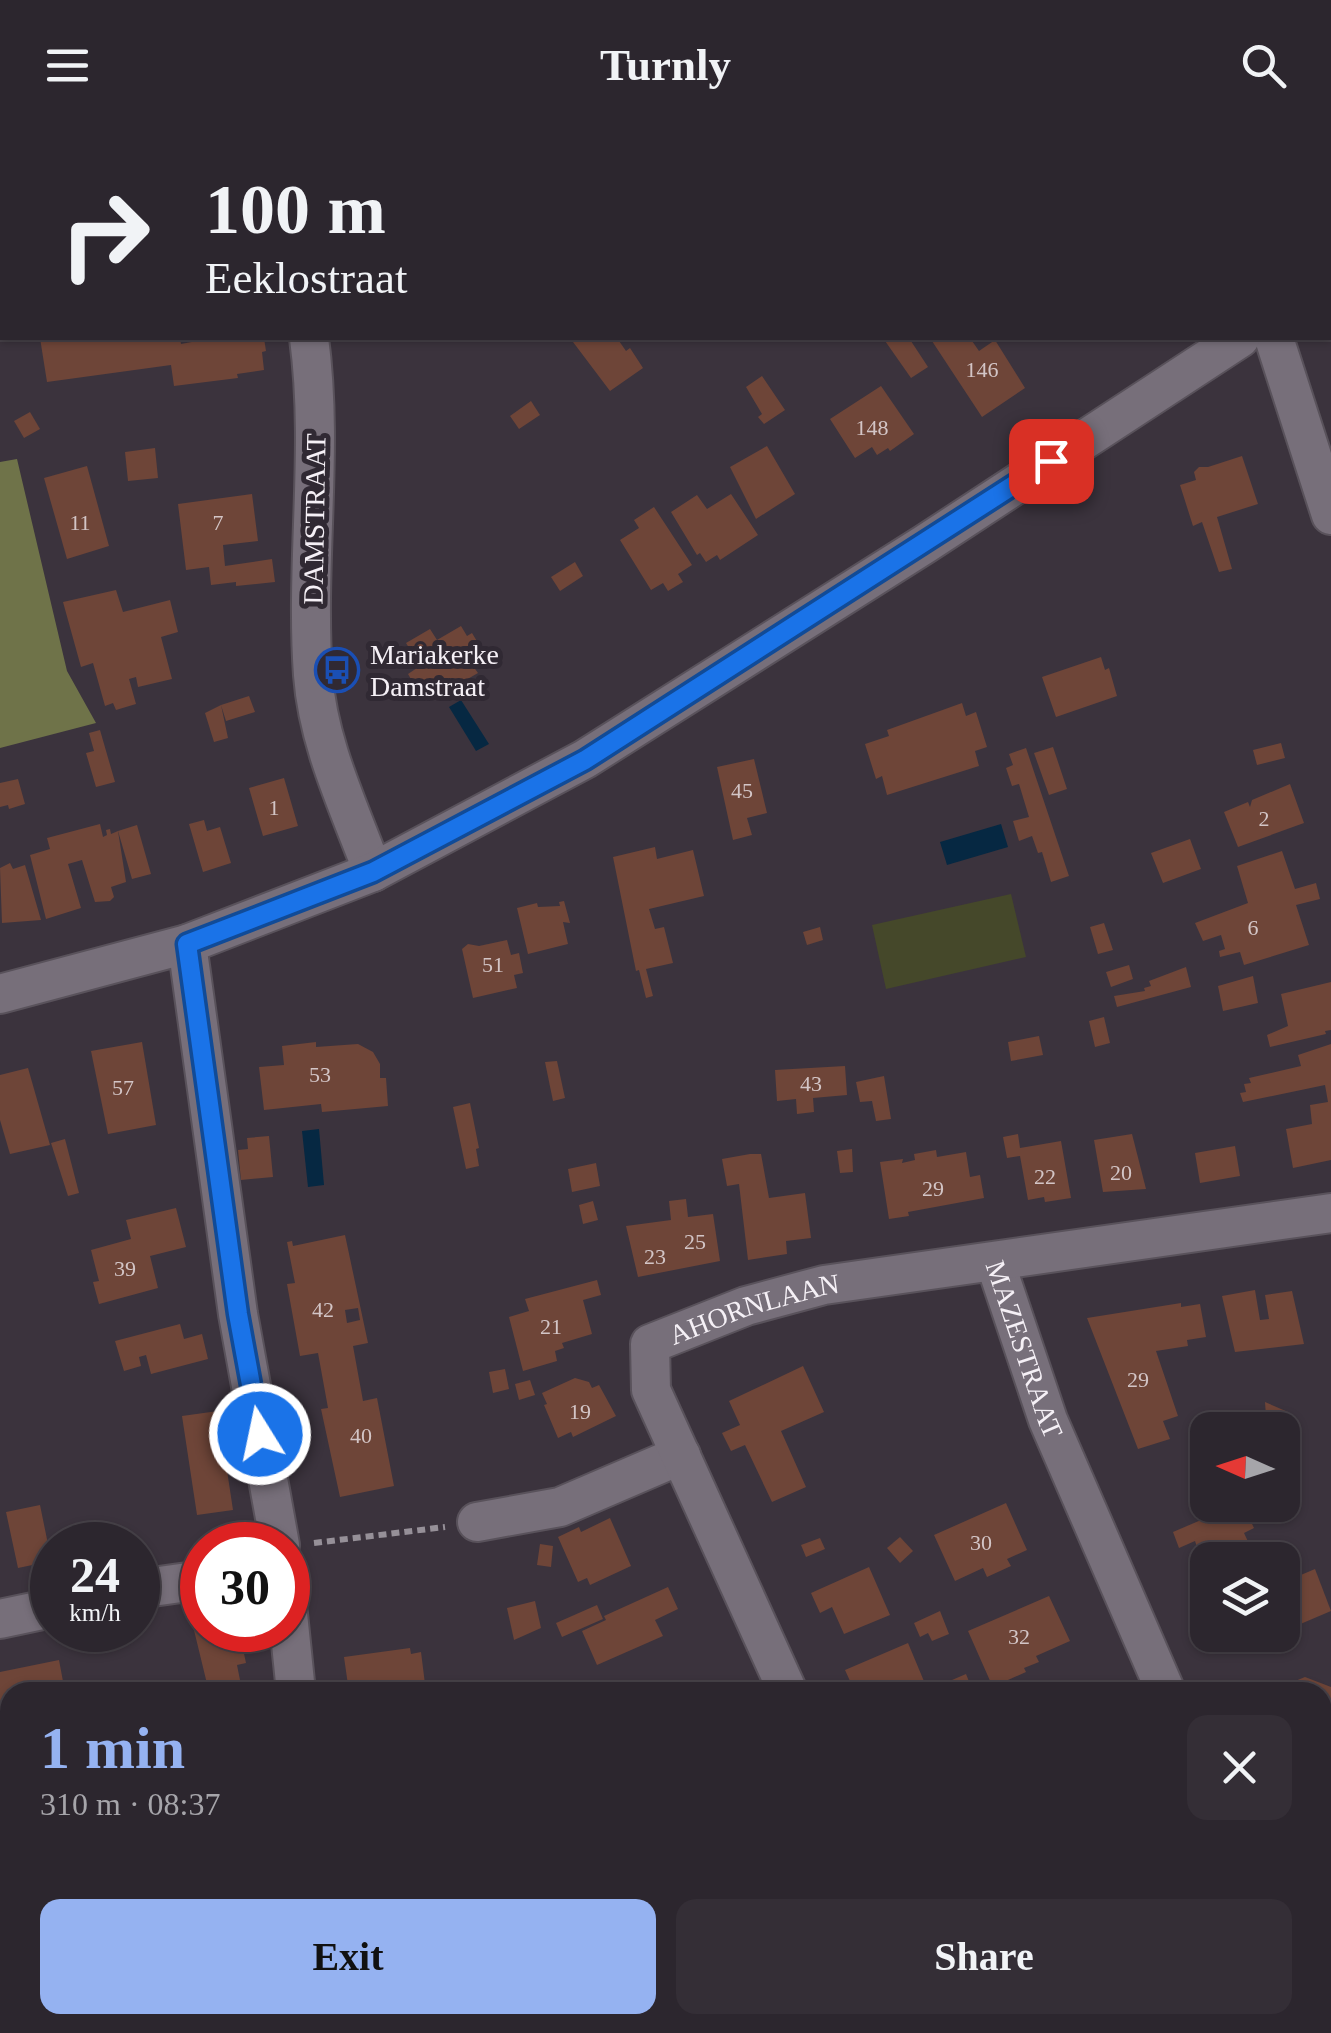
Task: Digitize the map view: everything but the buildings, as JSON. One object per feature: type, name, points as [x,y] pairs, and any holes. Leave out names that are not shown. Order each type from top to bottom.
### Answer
[{"type":"street","name":"DAMSTRAAT","points":[[309,340],[316,391],[313,678],[326,748],[373,872]]},
{"type":"street","points":[[0,994],[187,944],[373,872],[585,760],[1237,340]]},
{"type":"street","points":[[1275,340],[1331,515]]},
{"type":"street","points":[[187,944],[238,1314],[288,1522]]},
{"type":"street","name":"MAZESTRAAT","points":[[1162,1682],[1048,1420],[995,1262],[1331,1214]]},
{"type":"street","name":"AHORNLAAN","points":[[783,1682],[651,1390],[650,1344],[746,1306],[824,1285],[995,1262]]},
{"type":"street","points":[[477,1522],[560,1508],[680,1454]]},
{"type":"street","points":[[0,1619],[30,1613]]},
{"type":"street","points":[[292,1652],[295,1682]]},
{"type":"path","points":[[310,1542],[477,1522]]},
{"type":"green space","points":[[17,459],[67,671],[96,723],[0,748],[0,462]]},
{"type":"green space","points":[[1011,894],[1026,957],[886,989],[872,925]]},
{"type":"water","points":[[461,700],[489,744],[476,751],[449,707]]},
{"type":"water","points":[[1001,824],[1008,847],[947,865],[940,842]]},
{"type":"water","points":[[319,1129],[324,1185],[308,1187],[302,1131]]},
{"type":"place","name":"Mariakerke Damstraat","points":[[337,670]]},
{"type":"route","points":[[260,1434],[238,1314],[187,944],[373,872],[585,760],[1051,461]]}]
